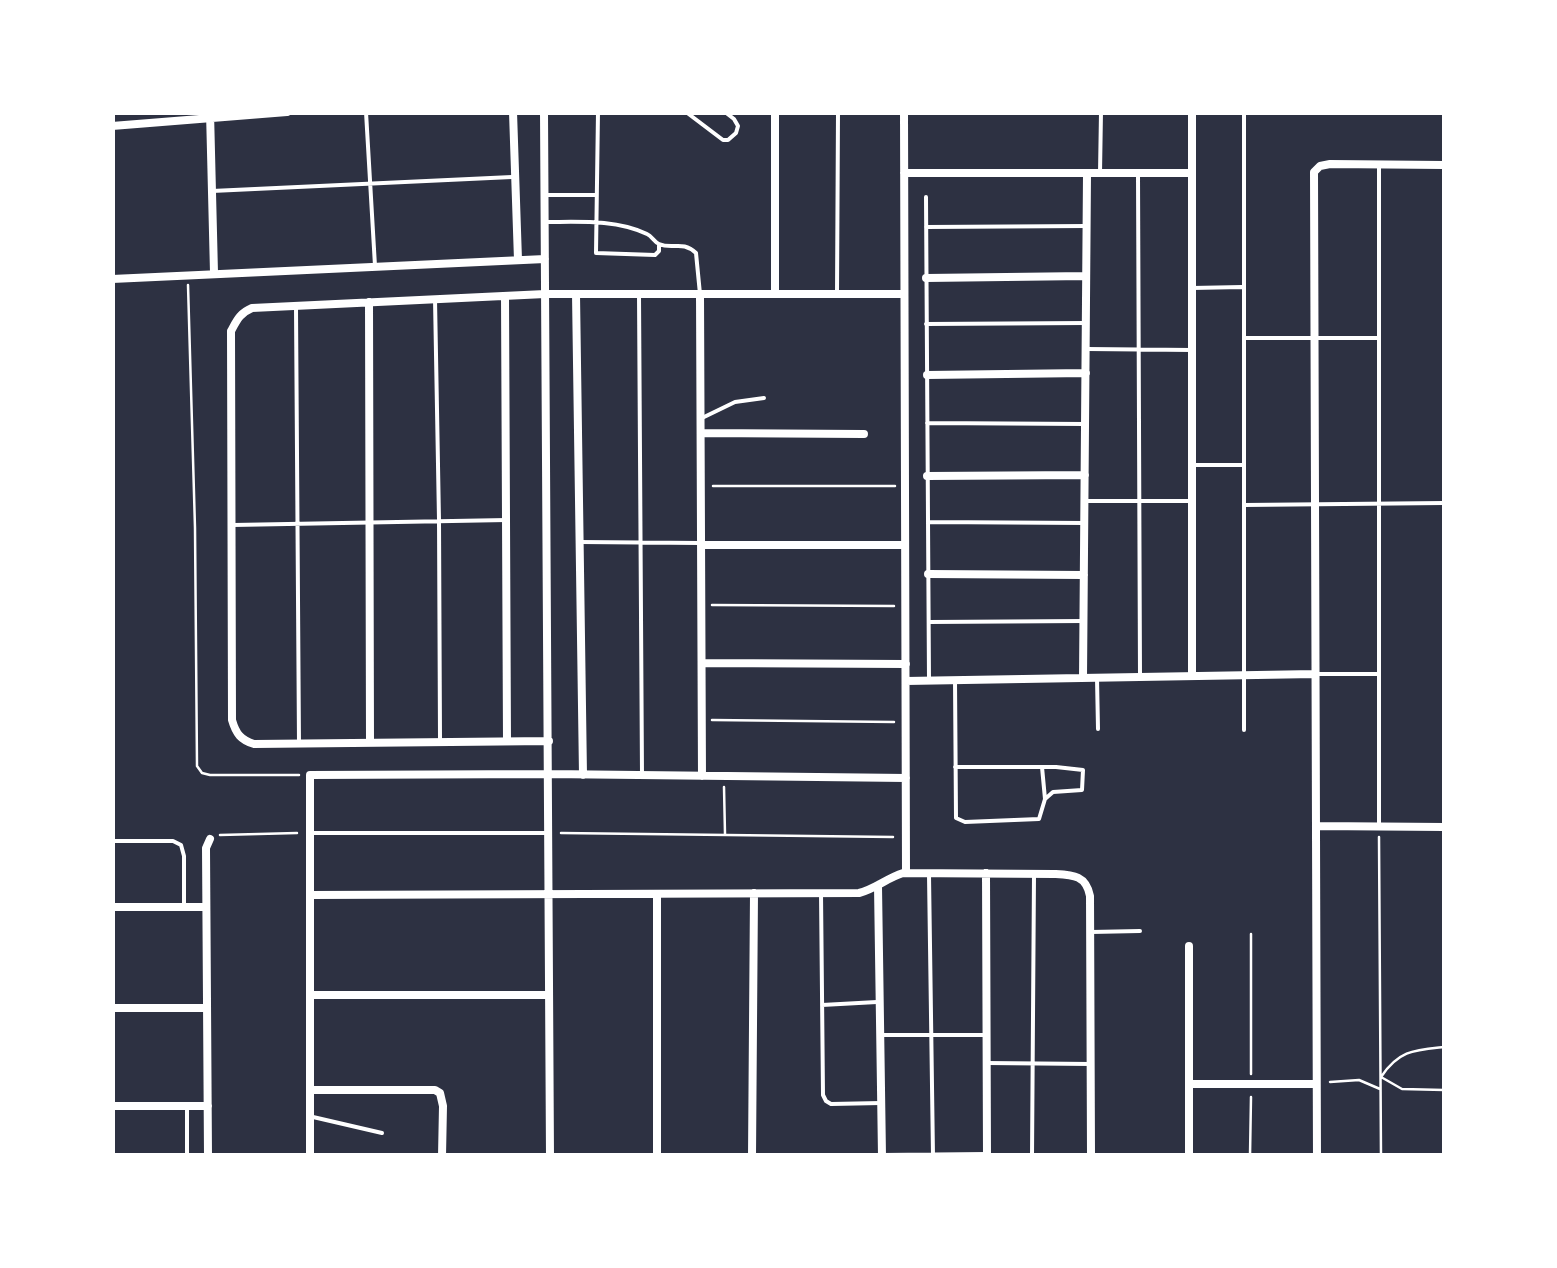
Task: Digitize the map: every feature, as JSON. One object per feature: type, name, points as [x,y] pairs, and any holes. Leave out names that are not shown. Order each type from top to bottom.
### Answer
[{"type":"street","points":[[112,126],[287,112]]},
{"type":"street","points":[[513,112],[518,260]]},
{"type":"street","points":[[544,112],[550,1156]]},
{"type":"street","points":[[775,112],[775,294]]},
{"type":"street","points":[[904,112],[906,873]]},
{"type":"street","points":[[1192,112],[1192,676]]},
{"type":"street","points":[[210,116],[214,273]]},
{"type":"street","points":[[1316,1156],[1314,172],[1330,164],[1444,165]]},
{"type":"street","points":[[904,173],[1192,173]]},
{"type":"street","points":[[1084,678],[1087,174]]},
{"type":"street","points":[[112,279],[545,259]]},
{"type":"street","points":[[926,278],[1086,276]]},
{"type":"street","points":[[549,741],[254,744],[235,730],[231,332],[237,319],[252,308],[546,294],[904,294]]},
{"type":"street","points":[[576,294],[582,774]]},
{"type":"street","points":[[700,294],[702,776]]},
{"type":"street","points":[[506,296],[507,741]]},
{"type":"street","points":[[368,302],[370,743]]},
{"type":"street","points":[[927,375],[1086,372]]},
{"type":"street","points":[[701,433],[864,434]]},
{"type":"street","points":[[927,476],[1085,475]]},
{"type":"street","points":[[701,544],[905,546]]},
{"type":"street","points":[[928,574],[1084,575]]},
{"type":"street","points":[[702,663],[906,664]]},
{"type":"street","points":[[906,681],[1315,674]]},
{"type":"street","points":[[310,1156],[310,775],[906,778]]},
{"type":"street","points":[[1316,826],[1444,828]]},
{"type":"street","points":[[208,1156],[206,848],[210,839]]},
{"type":"street","points":[[310,894],[859,893],[906,873],[1083,878],[1090,896],[1092,1156]]},
{"type":"street","points":[[986,874],[987,1155]]},
{"type":"street","points":[[878,886],[882,1155]]},
{"type":"street","points":[[657,894],[657,1156]]},
{"type":"street","points":[[752,1156],[754,894]]},
{"type":"street","points":[[112,907],[206,907]]},
{"type":"street","points":[[1189,946],[1189,1156]]},
{"type":"street","points":[[310,995],[550,995]]},
{"type":"street","points":[[112,1008],[207,1008]]},
{"type":"street","points":[[1189,1084],[1316,1084]]},
{"type":"street","points":[[310,1090],[435,1090],[442,1100],[442,1156]]},
{"type":"street","points":[[112,1106],[208,1106]]},
{"type":"lane","points":[[366,112],[374,266]]},
{"type":"lane","points":[[598,112],[596,249],[599,255],[655,255],[660,244]]},
{"type":"lane","points":[[686,112],[728,140],[738,126],[725,112]]},
{"type":"lane","points":[[836,294],[838,112]]},
{"type":"lane","points":[[1100,174],[1101,112]]},
{"type":"lane","points":[[1244,112],[1244,730]]},
{"type":"lane","points":[[1379,165],[1379,826]]},
{"type":"lane","points":[[1138,174],[1140,677]]},
{"type":"lane","points":[[212,191],[515,177]]},
{"type":"lane","points":[[545,196],[596,195]]},
{"type":"lane","points":[[926,197],[928,680]]},
{"type":"lane","points":[[545,222],[596,222],[646,234],[660,244],[693,248],[700,294]]},
{"type":"lane","points":[[926,226],[1087,226]]},
{"type":"lane","points":[[1192,288],[1244,287]]},
{"type":"lane","points":[[639,294],[642,775]]},
{"type":"lane","points":[[435,299],[440,742]]},
{"type":"lane","points":[[296,306],[298,744]]},
{"type":"lane","points":[[926,324],[1086,323]]},
{"type":"lane","points":[[1244,338],[1378,338]]},
{"type":"lane","points":[[1086,349],[1192,350]]},
{"type":"lane","points":[[701,419],[735,402],[764,398]]},
{"type":"lane","points":[[927,424],[1085,424]]},
{"type":"lane","points":[[1192,464],[1244,465]]},
{"type":"lane","points":[[1085,501],[1192,502]]},
{"type":"lane","points":[[1244,504],[1444,504]]},
{"type":"lane","points":[[232,525],[506,520]]},
{"type":"lane","points":[[928,522],[1085,524]]},
{"type":"lane","points":[[580,542],[701,544]]},
{"type":"lane","points":[[928,622],[1084,621]]},
{"type":"lane","points":[[1315,674],[1379,674]]},
{"type":"lane","points":[[1098,678],[1098,729]]},
{"type":"lane","points":[[955,680],[954,814],[960,820],[1036,820],[1041,816],[1045,798],[1042,768]]},
{"type":"lane","points":[[955,767],[1079,769],[1084,774],[1082,790],[1053,792],[1045,798]]},
{"type":"lane","points":[[310,833],[549,833]]},
{"type":"lane","points":[[112,842],[173,841],[181,845],[184,907]]},
{"type":"lane","points":[[928,872],[933,1155]]},
{"type":"lane","points":[[1032,1156],[1034,874]]},
{"type":"lane","points":[[821,893],[822,1087],[826,1101],[840,1105],[881,1102]]},
{"type":"lane","points":[[1091,932],[1140,931]]},
{"type":"lane","points":[[822,1005],[880,1002]]},
{"type":"lane","points":[[880,1034],[986,1034]]},
{"type":"lane","points":[[987,1063],[1092,1064]]},
{"type":"lane","points":[[186,1106],[187,1156]]},
{"type":"lane","points":[[310,1116],[382,1132]]},
{"type":"lane","points":[[882,1155],[987,1155]]},
{"type":"path","points":[[188,274],[196,528],[197,766],[202,774],[210,775],[310,775]]},
{"type":"path","points":[[701,486],[905,486]]},
{"type":"path","points":[[702,605],[906,606]]},
{"type":"path","points":[[702,720],[906,722]]},
{"type":"path","points":[[724,776],[725,835]]},
{"type":"path","points":[[210,839],[224,834],[310,833]]},
{"type":"path","points":[[549,833],[906,837]]},
{"type":"path","points":[[1379,844],[1382,1156]]},
{"type":"path","points":[[1250,1156],[1251,934]]},
{"type":"path","points":[[1381,1076],[1389,1064],[1404,1054],[1444,1048]]},
{"type":"path","points":[[1381,1076],[1402,1089],[1444,1090]]},
{"type":"path","points":[[1316,1084],[1359,1080],[1381,1090]]}]
